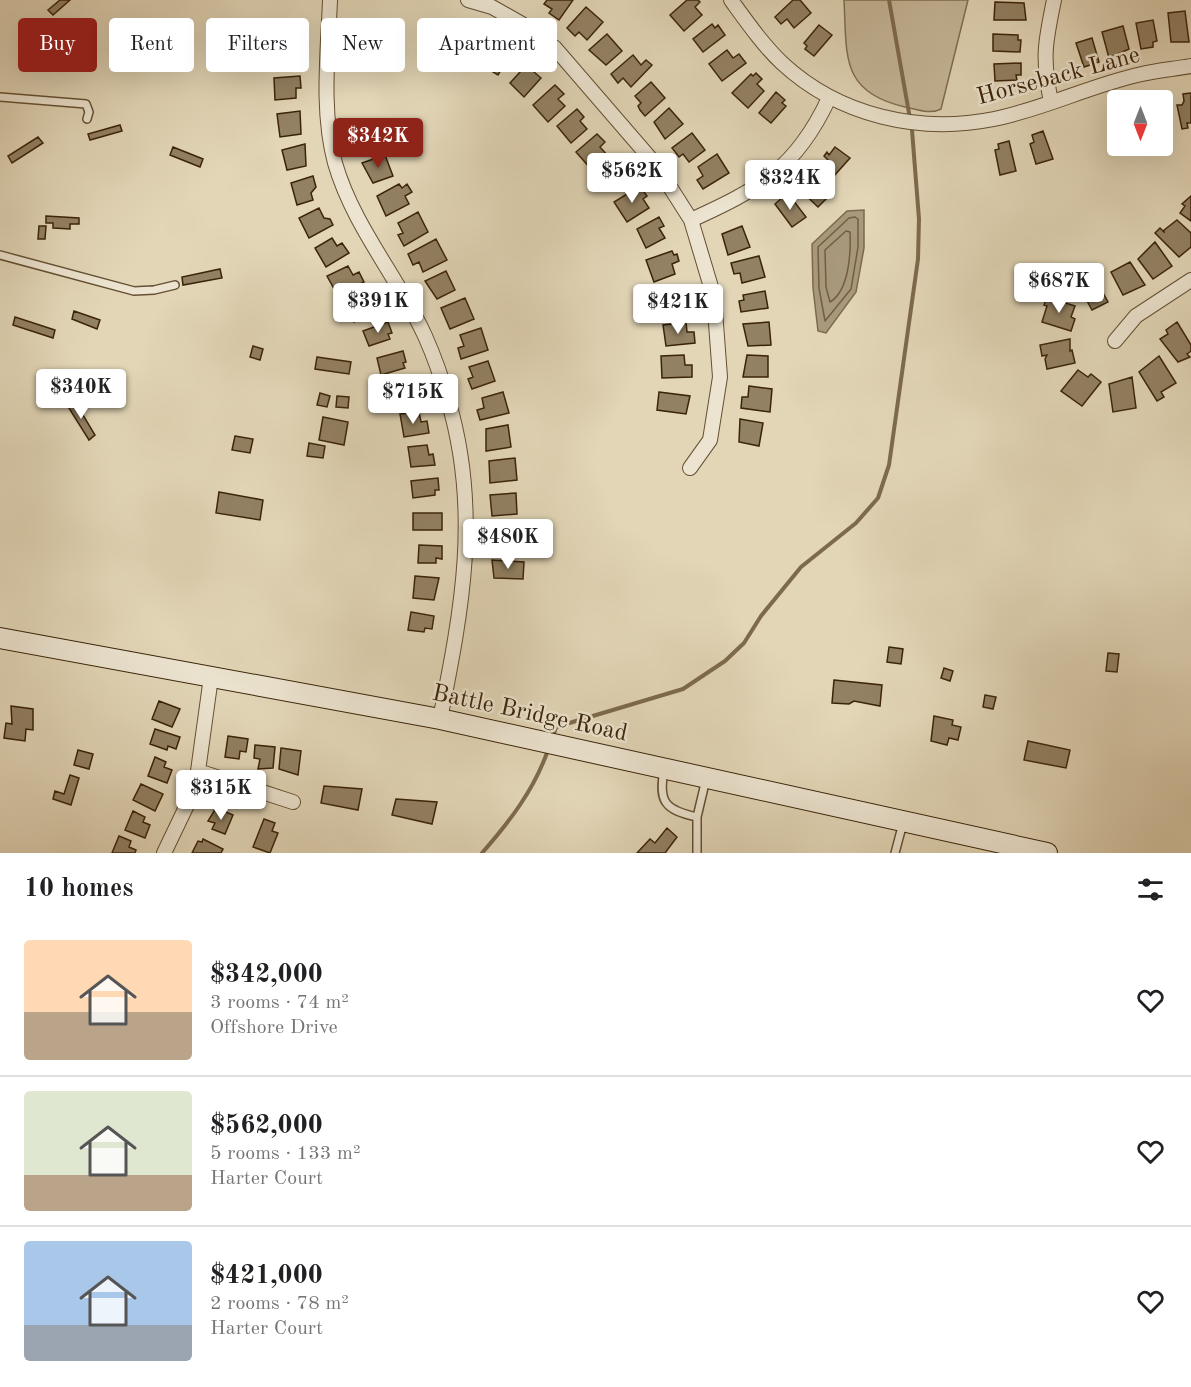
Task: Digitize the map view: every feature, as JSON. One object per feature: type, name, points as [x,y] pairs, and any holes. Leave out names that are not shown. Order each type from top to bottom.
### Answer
[{"type":"street","points":[[330,0],[326,102],[335,162],[356,214],[424,336],[448,400],[459,448],[466,501],[467,557],[454,647],[440,719]]},
{"type":"street","points":[[468,0],[492,8],[522,24],[555,48],[656,165],[691,220],[714,297],[720,377],[710,440],[690,468]]},
{"type":"street","name":"Horseback Lane","points":[[731,0],[783,64],[829,98],[883,118],[909,124],[934,125],[995,119],[1141,74],[1191,66]]},
{"type":"street","points":[[1051,102],[1045,74],[1044,46],[1054,0]]},
{"type":"street","points":[[691,220],[753,191],[789,161],[819,119],[829,98]]},
{"type":"street","points":[[1115,341],[1136,316],[1191,280]]},
{"type":"street","name":"Battle Bridge Road","points":[[0,638],[440,719],[707,776],[1047,853]]},
{"type":"street","points":[[164,853],[187,805],[198,771],[211,677]]},
{"type":"street","points":[[198,771],[292,802]]},
{"type":"lane","points":[[0,97],[86,104],[89,112],[87,118]]},
{"type":"lane","points":[[0,255],[134,291],[154,290],[175,285]]},
{"type":"lane","points":[[664,767],[661,790],[665,802],[676,811],[697,817]]},
{"type":"lane","points":[[697,853],[697,817],[707,776]]},
{"type":"lane","points":[[895,853],[904,820]]},
{"type":"shaded area","points":[[844,0],[968,0],[941,109],[932,112],[923,111],[884,100],[868,92],[858,81],[847,55]]},
{"type":"water","points":[[864,210],[864,248],[856,292],[826,333],[818,331],[813,288],[812,244],[847,211]]},
{"type":"building","points":[[60,0],[70,0],[53,15],[48,10]]},
{"type":"building","points":[[547,0],[573,0],[559,20],[549,13],[552,9],[544,4]]},
{"type":"building","points":[[687,0],[700,2],[695,7],[702,15],[684,31],[670,15]]},
{"type":"building","points":[[793,0],[800,0],[811,13],[794,28],[787,19],[781,24],[775,17]]},
{"type":"building","points":[[995,2],[1024,3],[1026,20],[994,20]]},
{"type":"building","points":[[586,7],[603,22],[587,40],[579,32],[575,36],[567,28]]},
{"type":"building","points":[[1185,11],[1189,42],[1171,42],[1168,13]]},
{"type":"building","points":[[1153,20],[1157,41],[1153,42],[1153,47],[1141,49],[1136,23]]},
{"type":"building","points":[[712,24],[715,28],[718,25],[725,35],[703,52],[693,39]]},
{"type":"building","points":[[819,25],[832,35],[814,56],[805,49],[807,46],[804,43]]},
{"type":"building","points":[[1123,26],[1129,49],[1109,58],[1102,32]]},
{"type":"building","points":[[607,34],[622,51],[606,65],[589,50]]},
{"type":"building","points":[[993,34],[1018,35],[1018,40],[1021,40],[1020,52],[993,51]]},
{"type":"building","points":[[1092,38],[1099,62],[1084,67],[1076,43]]},
{"type":"building","points":[[727,50],[733,58],[739,54],[746,63],[722,81],[709,64]]},
{"type":"building","points":[[633,55],[641,65],[646,60],[652,65],[631,87],[623,78],[618,83],[611,74]]},
{"type":"building","points":[[1021,63],[1021,75],[1016,75],[1017,80],[995,81],[994,64]]},
{"type":"building","points":[[520,72],[534,72],[541,78],[524,97],[510,83]]},
{"type":"building","points":[[756,73],[762,79],[757,84],[764,91],[748,108],[732,93],[751,74],[753,76]]},
{"type":"building","points":[[300,76],[301,88],[296,88],[296,98],[275,100],[274,78]]},
{"type":"building","points":[[651,82],[665,98],[645,116],[638,106],[641,103],[635,96]]},
{"type":"building","points":[[555,85],[564,94],[558,99],[565,106],[548,122],[533,105]]},
{"type":"building","points":[[776,92],[785,100],[782,103],[786,106],[771,123],[759,113]]},
{"type":"building","points":[[1191,93],[1191,123],[1187,123],[1188,128],[1182,129],[1177,105],[1182,105],[1183,94]]},
{"type":"building","points":[[669,108],[683,124],[665,139],[654,122]]},
{"type":"building","points":[[577,109],[584,117],[580,121],[587,129],[571,143],[557,126]]},
{"type":"building","points":[[300,111],[301,134],[280,137],[277,114]]},
{"type":"building","points":[[381,121],[388,143],[360,151],[357,141],[362,139],[359,128]]},
{"type":"building","points":[[120,125],[122,131],[90,140],[88,134]]},
{"type":"building","points":[[1043,131],[1053,159],[1036,164],[1030,144],[1034,142],[1032,135]]},
{"type":"building","points":[[692,133],[705,150],[689,162],[683,154],[679,157],[672,148]]},
{"type":"building","points":[[597,134],[605,142],[600,147],[607,155],[591,169],[576,152]]},
{"type":"building","points":[[38,137],[43,143],[12,163],[8,156]]},
{"type":"building","points":[[1009,141],[1016,171],[1000,175],[995,150],[999,149],[998,144]]},
{"type":"building","points":[[305,144],[306,166],[287,170],[282,150]]},
{"type":"building","points":[[173,147],[203,159],[200,167],[170,155]]},
{"type":"building","points":[[835,147],[850,158],[833,177],[821,169],[828,160],[824,156],[827,152],[829,155]]},
{"type":"building","points":[[717,154],[729,173],[703,189],[697,180],[703,176],[698,167]]},
{"type":"building","points":[[385,155],[393,176],[373,183],[362,163]]},
{"type":"building","points":[[618,157],[625,165],[621,169],[628,178],[612,191],[598,174]]},
{"type":"building","points":[[313,176],[316,187],[311,193],[313,200],[297,205],[291,183]]},
{"type":"building","points":[[804,178],[810,183],[818,180],[831,194],[818,207],[796,186]]},
{"type":"building","points":[[399,184],[402,188],[407,184],[412,192],[405,196],[409,204],[386,216],[377,196]]},
{"type":"building","points":[[640,186],[647,196],[643,199],[649,208],[627,222],[614,202]]},
{"type":"building","points":[[784,196],[789,203],[793,200],[806,217],[792,227],[775,204]]},
{"type":"building","points":[[1191,196],[1191,221],[1180,213],[1185,206],[1182,204]]},
{"type":"building","points":[[319,208],[324,218],[330,219],[333,225],[309,238],[299,218]]},
{"type":"building","points":[[418,212],[428,232],[404,246],[398,235],[403,233],[398,223]]},
{"type":"building","points":[[46,216],[79,218],[79,224],[70,224],[70,229],[53,228],[53,223],[46,223]]},
{"type":"building","points":[[659,217],[664,226],[659,228],[665,238],[646,248],[637,229]]},
{"type":"building","points":[[1177,220],[1191,233],[1191,247],[1179,257],[1155,233],[1160,228],[1164,232]]},
{"type":"building","points":[[39,226],[46,226],[45,239],[38,239]]},
{"type":"building","points":[[742,226],[750,247],[728,255],[722,234]]},
{"type":"building","points":[[332,238],[337,246],[342,243],[349,253],[326,267],[315,248]]},
{"type":"building","points":[[436,239],[447,260],[423,272],[419,262],[413,265],[408,254]]},
{"type":"building","points":[[1155,242],[1172,266],[1153,279],[1138,259]]},
{"type":"building","points":[[672,251],[674,255],[677,254],[679,261],[672,264],[675,274],[654,282],[646,260]]},
{"type":"building","points":[[759,256],[765,277],[742,283],[740,273],[734,274],[731,263]]},
{"type":"building","points":[[1130,262],[1145,285],[1123,295],[1111,272]]},
{"type":"building","points":[[348,266],[353,275],[359,272],[364,282],[338,296],[327,276]]},
{"type":"building","points":[[220,269],[222,278],[183,285],[182,277]]},
{"type":"building","points":[[446,271],[455,290],[437,299],[425,281]]},
{"type":"building","points":[[1096,280],[1108,302],[1092,310],[1080,288]]},
{"type":"building","points":[[680,287],[682,298],[689,297],[691,309],[663,314],[658,292]]},
{"type":"building","points":[[765,291],[768,308],[741,312],[739,301],[744,300],[743,295]]},
{"type":"building","points":[[364,292],[369,301],[375,298],[380,309],[354,322],[344,302]]},
{"type":"building","points":[[1047,297],[1075,306],[1071,317],[1075,319],[1071,331],[1042,322]]},
{"type":"building","points":[[465,298],[474,319],[450,329],[441,308]]},
{"type":"building","points":[[74,311],[100,320],[97,329],[72,319]]},
{"type":"building","points":[[15,317],[55,330],[53,338],[13,325]]},
{"type":"building","points":[[388,322],[392,333],[388,334],[390,339],[369,346],[363,331]]},
{"type":"building","points":[[686,322],[687,332],[694,332],[695,343],[666,346],[663,325]]},
{"type":"building","points":[[769,322],[771,345],[748,346],[743,324]]},
{"type":"building","points":[[1177,322],[1191,345],[1191,351],[1187,354],[1190,357],[1178,362],[1160,339],[1168,334],[1166,330]]},
{"type":"building","points":[[481,328],[488,350],[461,359],[458,348],[464,346],[460,335]]},
{"type":"building","points":[[1070,339],[1070,351],[1072,350],[1075,363],[1047,369],[1045,359],[1047,355],[1042,356],[1040,345]]},
{"type":"building","points":[[253,346],[263,349],[260,360],[250,357]]},
{"type":"building","points":[[403,351],[405,368],[381,375],[377,358]]},
{"type":"building","points":[[684,355],[685,365],[692,365],[692,377],[662,378],[661,356]]},
{"type":"building","points":[[747,355],[768,356],[768,377],[743,377]]},
{"type":"building","points":[[1159,356],[1176,383],[1161,392],[1164,397],[1157,401],[1139,372]]},
{"type":"building","points":[[317,357],[351,362],[349,374],[315,369]]},
{"type":"building","points":[[488,361],[495,381],[472,389],[468,379],[473,377],[469,367]]},
{"type":"building","points":[[1078,370],[1088,377],[1091,374],[1101,382],[1082,406],[1061,391]]},
{"type":"building","points":[[1132,377],[1136,408],[1113,412],[1109,384]]},
{"type":"building","points":[[412,380],[416,391],[413,392],[414,397],[391,404],[386,389]]},
{"type":"building","points":[[749,386],[772,389],[770,412],[741,408],[742,397],[748,397]]},
{"type":"building","points":[[503,392],[509,413],[480,420],[477,410],[484,408],[482,398]]},
{"type":"building","points":[[659,392],[690,396],[686,414],[657,410]]},
{"type":"building","points":[[320,393],[330,396],[327,407],[317,405]]},
{"type":"building","points":[[337,396],[349,397],[348,408],[336,407]]},
{"type":"building","points":[[74,400],[95,435],[89,440],[67,405]]},
{"type":"building","points":[[419,412],[421,422],[427,421],[429,433],[404,437],[400,414]]},
{"type":"building","points":[[323,417],[348,422],[344,445],[319,440]]},
{"type":"building","points":[[740,419],[763,423],[759,446],[739,442]]},
{"type":"building","points":[[508,425],[511,447],[486,451],[486,429]]},
{"type":"building","points":[[235,436],[253,439],[250,453],[232,450]]},
{"type":"building","points":[[309,443],[325,446],[323,458],[307,456]]},
{"type":"building","points":[[427,445],[429,455],[433,454],[435,465],[411,467],[408,447]]},
{"type":"building","points":[[515,458],[517,480],[490,483],[489,461]]},
{"type":"building","points":[[438,478],[439,490],[435,490],[435,495],[413,498],[411,481]]},
{"type":"building","points":[[219,492],[263,500],[260,520],[216,513]]},
{"type":"building","points":[[516,493],[517,514],[492,516],[490,495]]},
{"type":"building","points":[[413,513],[442,513],[442,530],[413,530]]},
{"type":"building","points":[[500,526],[523,527],[522,550],[492,549],[492,538],[499,538]]},
{"type":"building","points":[[419,545],[442,546],[442,559],[436,558],[436,563],[418,563]]},
{"type":"building","points":[[492,560],[524,562],[523,579],[494,578]]},
{"type":"building","points":[[415,576],[439,578],[434,600],[413,598]]},
{"type":"building","points":[[411,612],[434,616],[432,629],[425,628],[424,632],[408,630]]},
{"type":"building","points":[[889,647],[903,649],[901,664],[887,662]]},
{"type":"building","points":[[1108,653],[1119,654],[1117,672],[1106,671]]},
{"type":"building","points":[[944,668],[953,671],[950,681],[941,678]]},
{"type":"building","points":[[834,680],[882,685],[880,706],[854,701],[849,704],[832,703]]},
{"type":"building","points":[[985,695],[996,697],[993,709],[983,707]]},
{"type":"building","points":[[159,701],[180,709],[172,727],[152,719]]},
{"type":"building","points":[[11,706],[33,709],[33,730],[26,729],[25,741],[4,738],[6,723],[12,724]]},
{"type":"building","points":[[934,716],[953,720],[952,725],[961,727],[958,740],[949,738],[947,745],[931,741]]},
{"type":"building","points":[[155,729],[180,737],[176,749],[168,746],[167,750],[150,744]]},
{"type":"building","points":[[228,736],[248,739],[246,752],[240,751],[239,759],[225,757]]},
{"type":"building","points":[[1028,741],[1070,750],[1066,768],[1024,760]]},
{"type":"building","points":[[255,745],[275,747],[273,768],[258,769],[260,759],[254,758]]},
{"type":"building","points":[[281,748],[301,751],[298,775],[279,769]]},
{"type":"building","points":[[78,750],[93,754],[89,769],[74,765]]},
{"type":"building","points":[[155,757],[166,762],[164,767],[172,770],[167,783],[148,776]]},
{"type":"building","points":[[70,775],[79,778],[71,805],[53,799],[55,791],[64,794]]},
{"type":"building","points":[[141,784],[163,794],[155,811],[133,800]]},
{"type":"building","points":[[324,786],[362,789],[358,810],[321,803]]},
{"type":"building","points":[[396,799],[437,802],[432,824],[392,815]]},
{"type":"building","points":[[216,808],[233,815],[225,834],[212,829],[215,823],[208,821]]},
{"type":"building","points":[[133,811],[145,817],[143,822],[150,825],[145,838],[125,830]]},
{"type":"building","points":[[264,819],[275,823],[272,831],[278,833],[270,853],[253,847]]},
{"type":"building","points":[[667,828],[677,837],[665,853],[637,853],[650,839],[655,843]]},
{"type":"building","points":[[119,836],[131,841],[129,847],[136,850],[135,853],[112,853]]},
{"type":"building","points":[[203,839],[223,849],[221,853],[192,853],[198,841],[202,842]]},
{"type":"waterway","points":[[553,737],[556,727],[683,689],[725,661],[744,643],[761,616],[801,567],[856,523],[878,498],[889,465],[918,259],[919,219],[912,130],[889,0]]},
{"type":"waterway","points":[[482,853],[520,804],[536,778],[548,750]]}]
